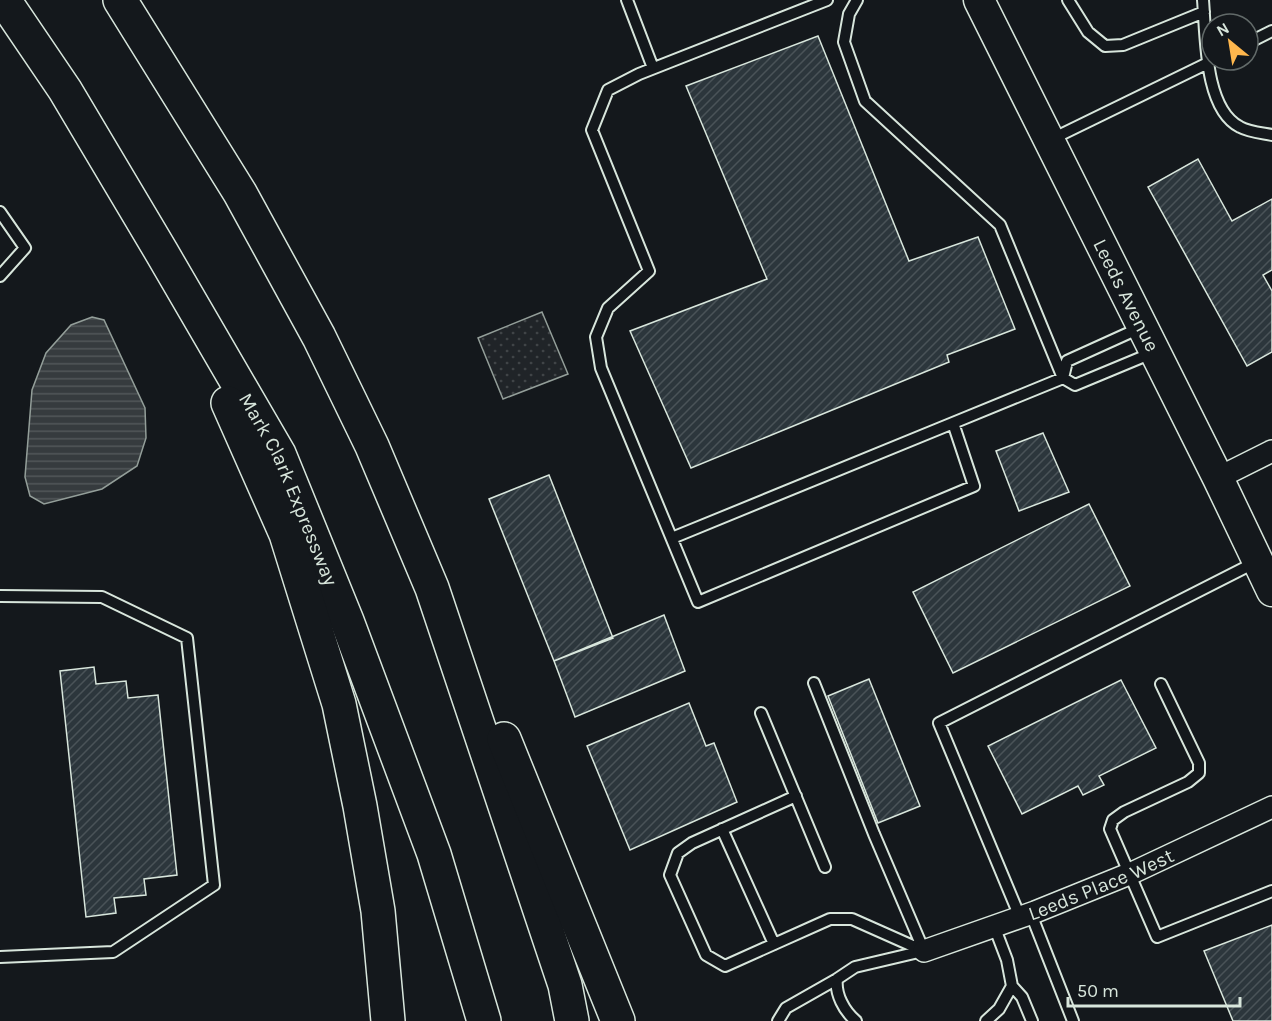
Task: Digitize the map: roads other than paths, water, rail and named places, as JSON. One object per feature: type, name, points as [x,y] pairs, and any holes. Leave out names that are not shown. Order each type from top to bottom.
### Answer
[{"type":"highway","name":"Mark Clark Expressway","points":[[4,0],[65,90],[279,454],[347,621],[434,854],[484,1021]]},
{"type":"highway","points":[[120,0],[240,193],[319,337],[372,446],[432,588],[506,745],[618,1021]]},
{"type":"highway","points":[[162,253],[286,534],[339,704],[378,911],[388,1021]]},
{"type":"highway","points":[[432,588],[565,985],[572,1021]]},
{"type":"street","name":"Leeds Avenue","points":[[978,0],[1149,339],[1272,591]]},
{"type":"street","points":[[1218,478],[1272,451]]},
{"type":"street","name":"Leeds Place West","points":[[924,951],[1025,916],[1130,873],[1272,807]]},
{"type":"lane","points":[[627,0],[653,68]]},
{"type":"lane","points":[[827,0],[653,68],[608,90],[592,130],[649,271],[608,309],[596,337],[601,368],[698,602],[974,486],[952,423]]},
{"type":"lane","points":[[857,0],[849,14],[844,42],[865,100],[1000,225],[1063,378],[1076,385],[1149,339]]},
{"type":"lane","points":[[1068,0],[1088,32],[1105,46],[1124,45],[1200,14]]},
{"type":"lane","points":[[1203,0],[1204,12]]},
{"type":"lane","points":[[1049,141],[1200,66]]},
{"type":"lane","points":[[1212,72],[1215,95],[1222,112],[1239,127],[1272,135]]},
{"type":"lane","points":[[0,212],[25,248],[0,276]]},
{"type":"lane","points":[[1063,378],[1067,361],[1149,339]]},
{"type":"lane","points":[[672,538],[1063,378]]},
{"type":"lane","points":[[1073,1021],[939,723],[1258,562]]},
{"type":"lane","points":[[0,596],[102,597],[187,638],[214,885],[113,952],[0,957]]},
{"type":"lane","points":[[814,683],[874,834],[924,951]]},
{"type":"lane","points":[[1161,684],[1199,763],[1199,773],[1188,782],[1124,812],[1113,820],[1110,829],[1157,937],[1272,891]]},
{"type":"lane","points":[[761,713],[825,867]]},
{"type":"lane","points":[[796,796],[692,843],[678,853],[670,875],[706,955],[725,966],[830,919],[852,919],[924,951]]},
{"type":"lane","points":[[722,829],[774,944]]},
{"type":"lane","points":[[994,926],[1008,960],[1012,986],[1022,997],[1032,1021]]},
{"type":"lane","points":[[778,1021],[786,1008],[855,967],[924,951]]},
{"type":"lane","points":[[837,979],[836,989],[849,1015],[856,1021]]},
{"type":"lane","points":[[986,1021],[999,1009],[1012,986]]}]
